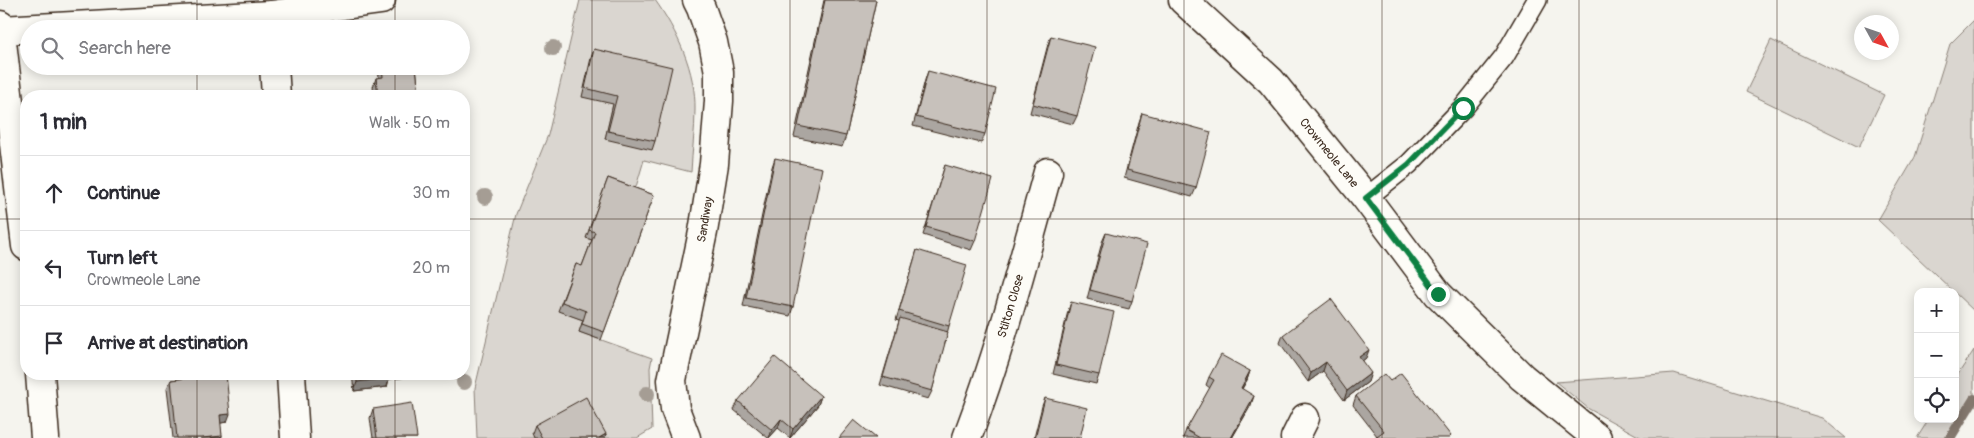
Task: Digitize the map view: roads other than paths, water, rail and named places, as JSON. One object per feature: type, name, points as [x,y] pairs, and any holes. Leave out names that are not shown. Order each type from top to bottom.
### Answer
[{"type":"street","name":"Sandiway","points":[[686,438],[675,409],[672,380],[703,232],[714,164],[719,101],[719,72],[713,42],[697,0]]},
{"type":"street","name":"Crowmeole Lane","points":[[1183,0],[1271,81],[1366,198],[1438,294],[1522,377],[1597,438]]},
{"type":"street","points":[[280,20],[368,1]]},
{"type":"street","points":[[0,25],[20,194]]},
{"type":"street","points":[[1,30],[20,29]]},
{"type":"street","points":[[275,75],[276,90]]},
{"type":"street","name":"Stilton Close","points":[[967,438],[983,396],[1048,172]]},
{"type":"street","points":[[40,380],[45,438]]},
{"type":"street","points":[[291,380],[295,438]]},
{"type":"lane","points":[[1366,198],[1409,164],[1463,108],[1504,57],[1537,0]]},
{"type":"waterway","points":[[1950,438],[1974,399]]}]
